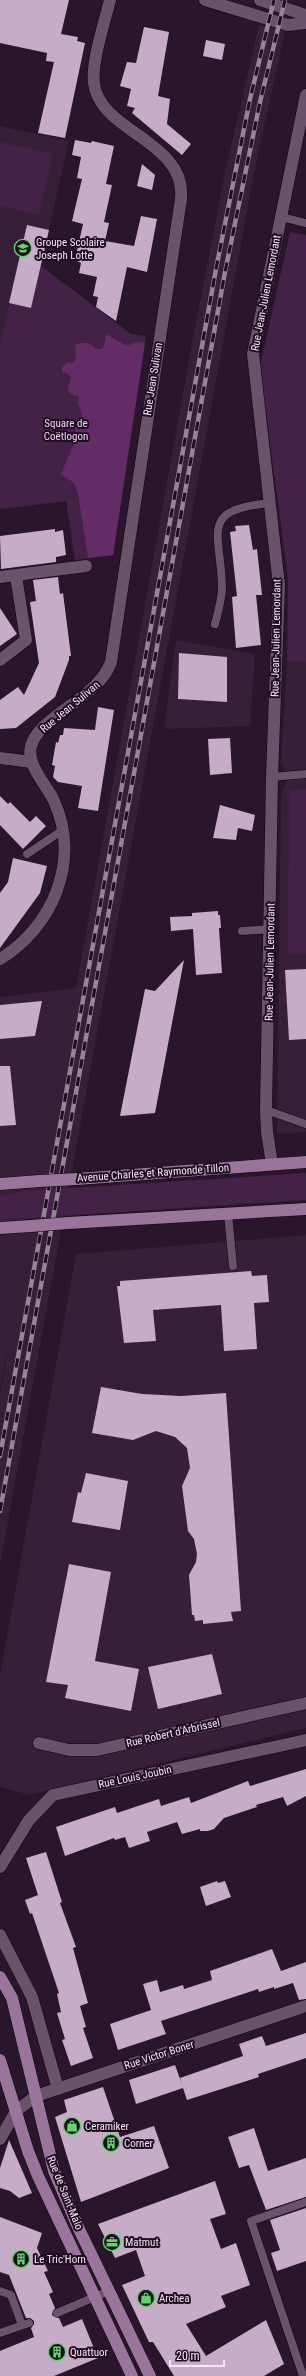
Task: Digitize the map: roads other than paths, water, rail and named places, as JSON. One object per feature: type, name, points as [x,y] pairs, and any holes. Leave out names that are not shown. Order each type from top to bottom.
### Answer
[{"type":"main road","name":"Avenue Charles et Raymonde Tillon","points":[[0,1184],[306,1162]]},
{"type":"main road","points":[[0,1228],[306,1209]]},
{"type":"main road","name":"Rue de Saint-Malo","points":[[0,1977],[12,1998],[54,2171],[150,2376]]},
{"type":"main road","name":"Rue de Saint-Malo","points":[[0,2060],[35,2169],[132,2376]]},
{"type":"street","name":"Rue Jean Sulivan","points":[[32,762],[30,755],[34,739],[105,678],[111,662],[182,199],[182,184],[170,161],[103,105],[95,91],[95,66],[110,0]]},
{"type":"street","points":[[205,0],[288,25],[306,23]]},
{"type":"street","points":[[260,0],[306,15]]},
{"type":"street","name":"Rue Jean-Julien Lemordant","points":[[272,1164],[266,1132],[266,1110],[271,942],[272,777],[279,585],[253,354],[306,95]]},
{"type":"street","points":[[0,578],[86,566]]},
{"type":"street","points":[[0,660],[26,640],[16,576]]},
{"type":"street","points":[[0,758],[32,762],[54,802],[63,830],[64,865],[61,880],[49,911],[28,938],[0,959]]},
{"type":"street","name":"Rue Robert d'Arbrissel","points":[[39,1743],[70,1750],[97,1750],[306,1703]]},
{"type":"street","name":"Rue Louis Joubin","points":[[0,1868],[29,1820],[53,1794],[306,1740]]},
{"type":"street","points":[[0,1935],[32,1997],[58,2089]]},
{"type":"street","name":"Rue Victor Boner","points":[[16,2111],[36,2096],[306,2006]]},
{"type":"street","points":[[0,2138],[16,2111]]},
{"type":"lane","points":[[281,217],[306,223]]},
{"type":"lane","points":[[215,624],[222,588],[217,536],[221,520],[231,510],[248,505],[270,503]]},
{"type":"lane","points":[[272,777],[306,774]]},
{"type":"lane","points":[[27,854],[63,830]]},
{"type":"lane","points":[[242,931],[271,929]]},
{"type":"lane","points":[[266,1110],[306,1124]]},
{"type":"lane","points":[[228,1214],[233,1266]]},
{"type":"lane","points":[[303,2376],[251,2221],[306,2202]]},
{"type":"lane","points":[[0,2291],[11,2295],[25,2324],[0,2333]]},
{"type":"lane","points":[[57,2313],[109,2291]]},
{"type":"railway","points":[[0,1456],[216,269],[250,99],[274,0]]},
{"type":"railway","points":[[0,1511],[225,272],[260,102],[285,0]]},
{"type":"place","name":"Groupe Scolaire Joseph Lotte","points":[[23,248]]},
{"type":"place","name":"Ceramiker","points":[[72,2126]]},
{"type":"place","name":"Corner","points":[[111,2143]]},
{"type":"place","name":"Matmut","points":[[112,2242]]},
{"type":"place","name":"Le Tric'Horn","points":[[21,2259]]},
{"type":"place","name":"Archea","points":[[146,2298]]},
{"type":"place","name":"Quattuor","points":[[57,2352]]},
{"type":"park label","name":"Square de Coëtlogon","points":[[66,429]]}]
